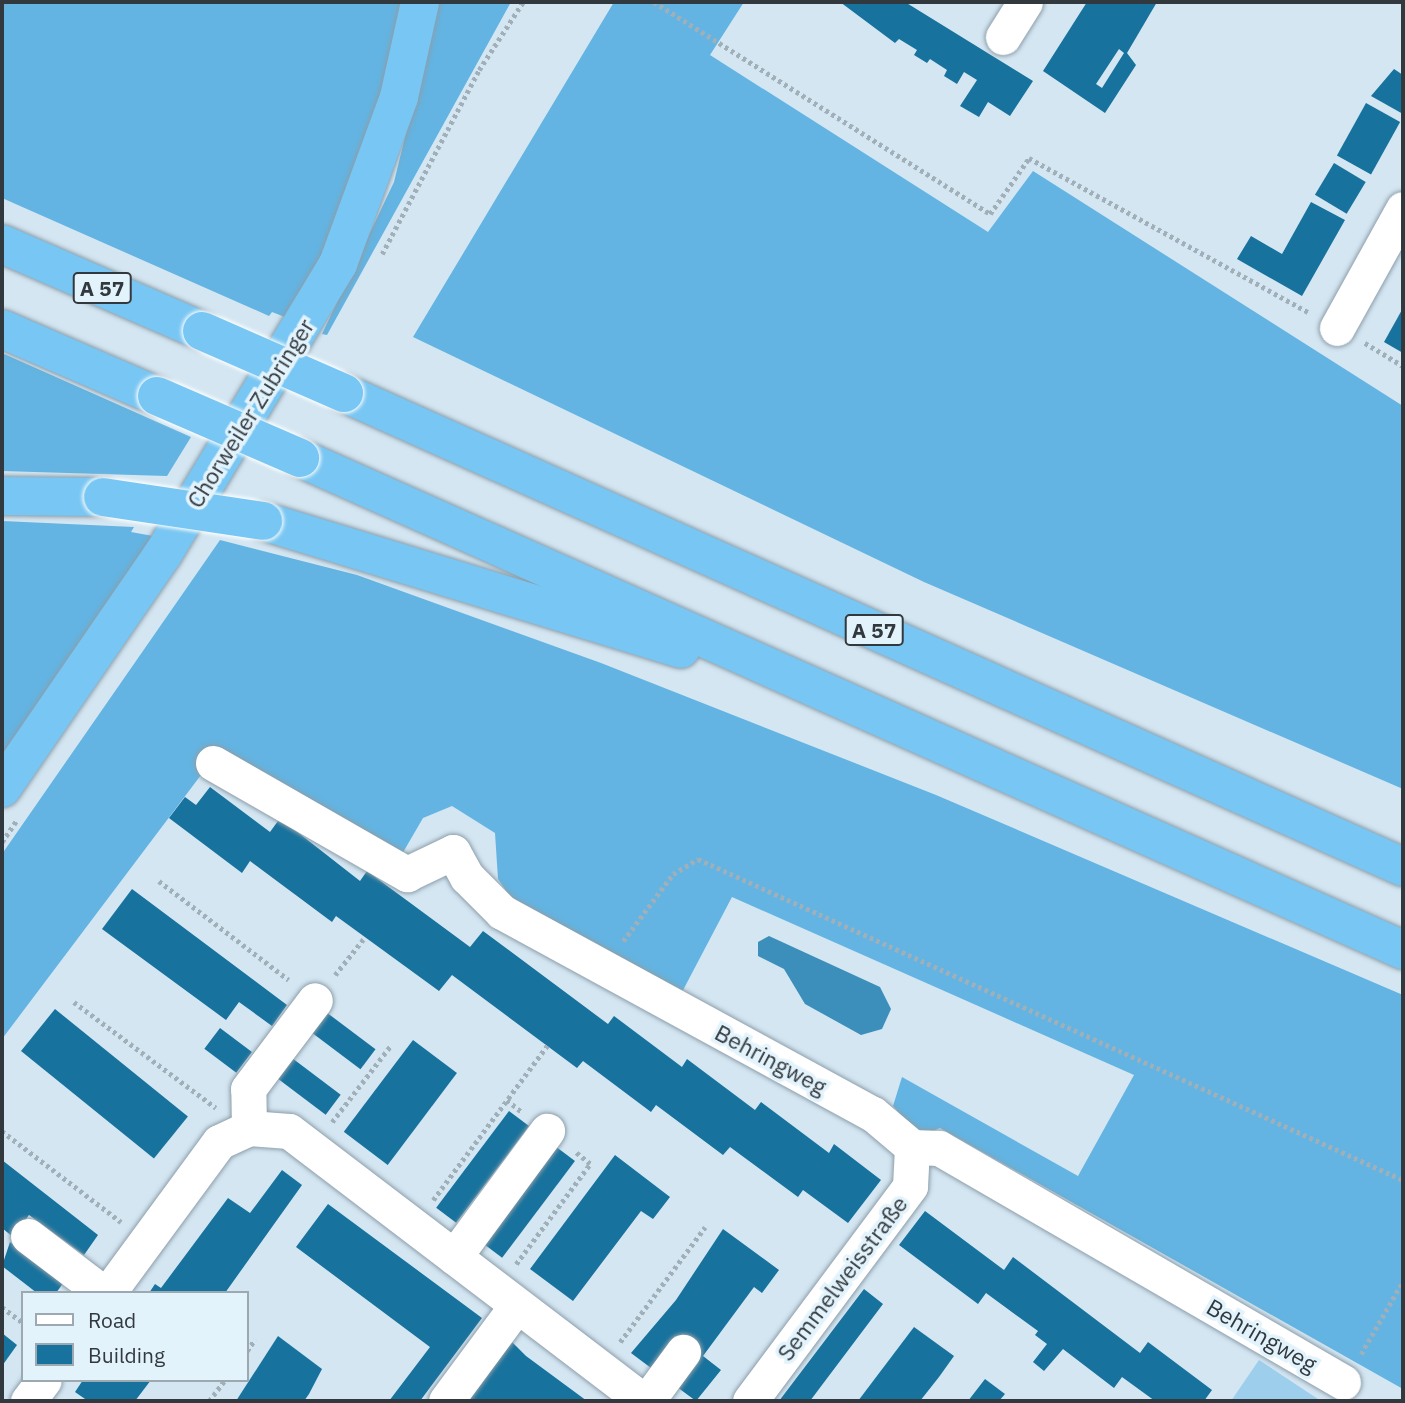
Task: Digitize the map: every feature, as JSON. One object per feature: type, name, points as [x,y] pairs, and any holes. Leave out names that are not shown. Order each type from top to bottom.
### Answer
[{"type":"highway","name":"Chorweiler Zubringer","points":[[2,788],[163,554],[338,264],[399,97],[420,2]]},
{"type":"highway","name":"A 57","points":[[2,244],[344,393],[1403,867]]},
{"type":"highway","points":[[2,329],[899,720],[1403,950]]},
{"type":"highway","points":[[2,496],[103,497],[263,521],[556,608],[899,720]]},
{"type":"street","points":[[1003,37],[1025,2]]},
{"type":"street","points":[[1337,328],[1403,209]]},
{"type":"street","name":"Behringweg","points":[[213,763],[407,874],[453,852],[467,877],[502,912],[873,1114],[912,1147],[939,1148],[1350,1371]]},
{"type":"street","points":[[247,1128],[248,1089],[315,1000]]},
{"type":"street","points":[[108,1291],[219,1142],[247,1128],[289,1131],[645,1401],[683,1352]]},
{"type":"street","points":[[454,1257],[547,1131]]},
{"type":"street","name":"Semmelweisstraße","points":[[750,1401],[910,1186],[912,1147]]},
{"type":"street","points":[[28,1236],[103,1291]]},
{"type":"street","points":[[446,1401],[517,1305]]},
{"type":"street","points":[[28,1401],[42,1382]]},
{"type":"path","points":[[374,269],[479,70],[523,2]]},
{"type":"path","points":[[654,2],[990,214],[1029,158],[1403,366]]},
{"type":"path","points":[[603,968],[673,874],[698,859],[1403,1180]]},
{"type":"path","points":[[159,881],[315,1000],[365,937]]},
{"type":"path","points":[[74,1002],[247,1128]]},
{"type":"path","points":[[312,1148],[391,1045]]},
{"type":"path","points":[[414,1226],[547,1046]]},
{"type":"path","points":[[2,1131],[146,1242]]},
{"type":"path","points":[[600,1368],[705,1227]]},
{"type":"path","points":[[1350,1371],[1403,1281]]},
{"type":"path","points":[[2,1307],[21,1321]]},
{"type":"path","points":[[248,1350],[256,1339]]},
{"type":"path","points":[[209,1401],[223,1382]]},
{"type":"path","points":[[373,1401],[380,1401]]},
{"type":"shaded area","points":[[2,2],[401,2],[388,70],[345,207],[290,319],[272,312],[269,316],[2,198]]},
{"type":"shaded area","points":[[438,2],[511,2],[327,335],[322,334],[394,182]]},
{"type":"shaded area","points":[[614,2],[744,2],[710,55],[988,232],[1033,171],[1403,406],[1403,789],[924,582],[413,337]]},
{"type":"shaded area","points":[[2,353],[191,437],[167,476],[2,471]]},
{"type":"shaded area","points":[[2,521],[134,527],[131,532],[153,536],[2,757]]},
{"type":"shaded area","points":[[220,540],[357,575],[601,663],[936,795],[1403,995],[1403,1389],[940,1128],[920,1136],[893,1106],[902,1077],[1078,1176],[1134,1075],[732,897],[681,994],[511,898],[498,879],[495,833],[452,806],[423,818],[398,861],[207,767],[2,1039],[2,854]]},
{"type":"shaded area","points":[[769,936],[880,987],[891,1009],[882,1029],[861,1035],[805,1004],[784,969],[758,956],[758,942]]},
{"type":"shaded area","points":[[1259,1360],[1321,1401],[1231,1401]]},
{"type":"building","points":[[840,2],[905,2],[1033,81],[1010,116],[988,102],[979,117],[960,106],[977,80],[964,72],[957,84],[944,76],[947,70],[930,59],[927,63],[914,55],[917,50],[899,39],[895,43]]},
{"type":"building","points":[[1087,2],[1157,2],[1127,53],[1136,65],[1105,113],[1043,71]],"holes":[[[1119,49],[1124,53],[1102,88],[1096,84]]]},
{"type":"building","points":[[1394,69],[1403,75],[1403,114],[1371,96]]},
{"type":"building","points":[[1366,103],[1400,122],[1371,174],[1337,155]]},
{"type":"building","points":[[1334,163],[1366,182],[1347,214],[1315,195]]},
{"type":"building","points":[[1311,202],[1345,220],[1302,296],[1237,259],[1251,236],[1282,254]]},
{"type":"building","points":[[1403,308],[1403,353],[1384,342]]},
{"type":"building","points":[[210,787],[270,832],[278,821],[291,827],[360,881],[367,871],[470,947],[483,931],[608,1024],[614,1016],[682,1067],[687,1059],[755,1110],[761,1102],[829,1153],[834,1144],[881,1180],[848,1223],[803,1190],[798,1197],[730,1147],[723,1155],[656,1105],[651,1112],[583,1061],[577,1068],[452,975],[439,991],[336,916],[332,922],[250,861],[242,873],[169,818],[185,797],[196,805]]},
{"type":"building","points":[[132,889],[287,1005],[272,1026],[239,1002],[226,1020],[102,929]]},
{"type":"building","points":[[55,1009],[188,1117],[154,1159],[21,1051]]},
{"type":"building","points":[[322,1009],[376,1049],[360,1069],[307,1029]]},
{"type":"building","points":[[220,1028],[252,1052],[236,1073],[204,1049]]},
{"type":"building","points":[[413,1040],[457,1073],[388,1165],[344,1132]]},
{"type":"building","points":[[288,1055],[341,1095],[326,1115],[273,1075]]},
{"type":"building","points":[[509,1111],[529,1126],[456,1223],[436,1208]]},
{"type":"building","points":[[555,1146],[575,1161],[502,1258],[482,1243]]},
{"type":"building","points":[[615,1155],[670,1197],[653,1219],[641,1211],[573,1301],[530,1269]]},
{"type":"building","points":[[2,1160],[98,1235],[84,1255],[29,1215],[13,1237],[2,1228]]},
{"type":"building","points":[[282,1170],[302,1185],[226,1291],[150,1291],[155,1284],[161,1288],[228,1198],[250,1213]]},
{"type":"building","points":[[328,1204],[482,1318],[420,1401],[389,1401],[430,1347],[296,1247]]},
{"type":"building","points":[[925,1211],[1004,1270],[1013,1257],[1140,1353],[1148,1342],[1212,1390],[1204,1401],[1155,1401],[1122,1377],[1114,1388],[1063,1349],[1044,1371],[1033,1362],[1047,1344],[1035,1335],[1038,1331],[986,1293],[978,1304],[899,1245]]},
{"type":"building","points":[[723,1229],[779,1270],[762,1293],[754,1287],[703,1356],[721,1370],[696,1401],[677,1387],[701,1355],[675,1336],[651,1368],[631,1353],[676,1300]]},
{"type":"building","points":[[10,1242],[64,1282],[57,1291],[34,1291],[2,1266]]},
{"type":"building","points":[[864,1289],[883,1304],[810,1401],[779,1401]]},
{"type":"building","points":[[914,1327],[954,1356],[939,1377],[920,1401],[858,1401]]},
{"type":"building","points":[[2,1333],[17,1345],[2,1366]]},
{"type":"building","points":[[278,1336],[322,1369],[309,1394],[304,1401],[236,1401]]},
{"type":"building","points":[[508,1338],[526,1356],[587,1401],[461,1401]]},
{"type":"building","points":[[985,1379],[1005,1394],[999,1401],[968,1401]]},
{"type":"building","points":[[82,1382],[149,1382],[135,1401],[88,1401],[75,1392]]}]
